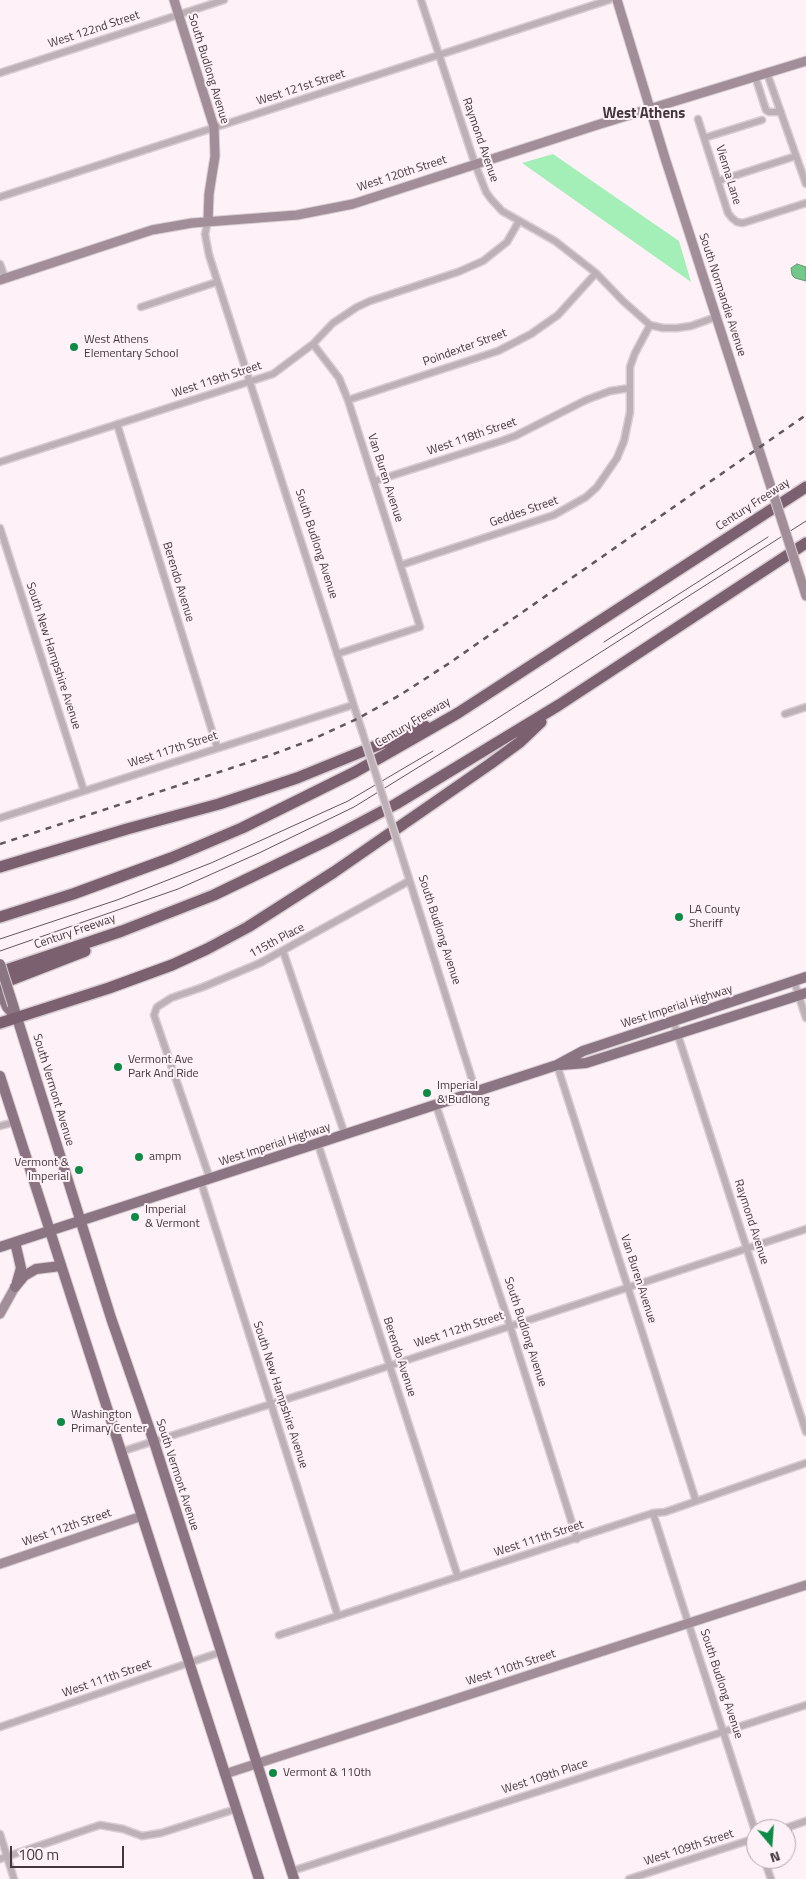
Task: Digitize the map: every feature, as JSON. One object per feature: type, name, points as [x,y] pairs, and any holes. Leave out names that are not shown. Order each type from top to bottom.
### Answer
[{"type":"highway","name":"Century Freeway","points":[[0,918],[131,873],[242,828],[355,772],[458,712],[806,487]]},
{"type":"highway","name":"Century Freeway","points":[[0,972],[122,931],[214,895],[319,845],[396,804],[559,705],[806,543]]},
{"type":"highway","points":[[0,1023],[109,988],[172,965],[248,927],[334,872],[490,764],[520,742],[559,705]]},
{"type":"highway","points":[[0,867],[126,829],[228,802],[297,778],[458,712]]},
{"type":"highway","points":[[0,984],[140,930],[214,895]]},
{"type":"main road","name":"South Vermont Avenue","points":[[0,964],[10,1006],[17,1018],[80,1221],[154,1442],[293,1875]]},
{"type":"main road","name":"West Imperial Highway","points":[[0,1247],[557,1065],[583,1051],[806,977]]},
{"type":"main road","points":[[0,991],[10,1006]]},
{"type":"main road","name":"West Imperial Highway","points":[[557,1065],[586,1063],[802,994]]},
{"type":"main road","points":[[586,1063],[604,1050],[648,1036],[654,1027]]},
{"type":"main road","points":[[0,1076],[259,1879]]},
{"type":"main road","points":[[15,1242],[21,1268],[15,1287]]},
{"type":"main road","points":[[15,1287],[24,1276],[36,1269],[61,1266]]},
{"type":"street","name":"South Budlong Avenue","points":[[174,0],[214,127],[215,156],[209,194],[206,239],[218,282],[476,1092]]},
{"type":"street","name":"West 122nd Street","points":[[0,73],[224,0]]},
{"type":"street","name":"Raymond Avenue","points":[[421,0],[438,55],[486,192],[502,211],[555,240],[596,273],[650,325]]},
{"type":"street","name":"West 121st Street","points":[[0,197],[609,0]]},
{"type":"street","name":"South Normandie Avenue","points":[[617,0],[716,318],[806,596]]},
{"type":"street","name":"West 120th Street","points":[[3,279],[152,230],[208,221],[297,214],[335,208],[650,108],[806,61]]},
{"type":"street","points":[[767,73],[806,184]]},
{"type":"street","points":[[755,76],[766,110],[769,112],[780,112]]},
{"type":"street","name":"Vienna Lane","points":[[698,120],[728,213],[737,222],[743,223],[806,203]]},
{"type":"street","points":[[704,138],[762,120]]},
{"type":"street","points":[[718,181],[796,156]]},
{"type":"street","name":"West 119th Street","points":[[0,462],[273,374],[313,344],[333,323],[358,306],[458,272],[483,261],[507,242],[518,221]]},
{"type":"street","points":[[0,264],[3,279]]},
{"type":"street","name":"Poindexter Street","points":[[348,400],[498,351],[531,334],[558,315],[596,273]]},
{"type":"street","points":[[141,307],[218,282]]},
{"type":"street","points":[[650,325],[663,328],[677,328],[691,326],[716,318]]},
{"type":"street","name":"Geddes Street","points":[[401,565],[554,515],[586,497],[607,474],[617,458],[624,441],[630,412],[630,367],[635,352],[650,325]]},
{"type":"street","name":"Van Buren Avenue","points":[[313,344],[339,378],[348,400],[420,627],[337,654]]},
{"type":"street","name":"West 118th Street","points":[[375,481],[515,436],[586,400],[610,391],[630,388]]},
{"type":"street","name":"Berendo Avenue","points":[[117,424],[217,747]]},
{"type":"street","name":"South New Hampshire Avenue","points":[[0,528],[84,791]]},
{"type":"street","name":"West 117th Street","points":[[0,818],[353,705]]},
{"type":"street","points":[[786,714],[806,707]]},
{"type":"street","name":"115th Place","points":[[154,1015],[157,1007],[171,998],[241,972],[283,951],[409,881]]},
{"type":"street","points":[[283,951],[345,1135]]},
{"type":"street","points":[[794,981],[802,994],[806,1018]]},
{"type":"street","name":"South New Hampshire Avenue","points":[[154,1015],[338,1616]]},
{"type":"street","name":"Raymond Avenue","points":[[673,1020],[806,1432]]},
{"type":"street","name":"Van Buren Avenue","points":[[557,1065],[630,1288],[696,1501]]},
{"type":"street","name":"South Budlong Avenue","points":[[436,1105],[510,1326],[577,1539]]},
{"type":"street","points":[[0,1126],[15,1122]]},
{"type":"street","name":"Berendo Avenue","points":[[318,1144],[458,1577]]},
{"type":"street","name":"West 112th Street","points":[[120,1452],[391,1366],[806,1230]]},
{"type":"street","points":[[0,1314],[15,1287]]},
{"type":"street","name":"West 111th Street","points":[[279,1635],[653,1514],[665,1512],[806,1463]]},
{"type":"street","name":"South Budlong Avenue","points":[[653,1514],[751,1819]]},
{"type":"street","name":"West 112th Street","points":[[0,1564],[142,1516]]},
{"type":"street","name":"West 110th Street","points":[[225,1774],[806,1585]]},
{"type":"street","name":"West 111th Street","points":[[0,1727],[221,1652]]},
{"type":"street","name":"West 109th Place","points":[[293,1875],[806,1705]]},
{"type":"street","points":[[0,1859],[100,1825],[123,1829],[142,1836],[161,1833],[236,1809]]},
{"type":"street","points":[[0,1834],[14,1879]]},
{"type":"street","name":"West 109th Street","points":[[629,1879],[746,1841]]},
{"type":"shaded area","points":[[553,154],[679,241],[691,282],[522,163]]},
{"type":"shaded area","points":[[797,264],[806,267],[806,281],[795,278],[792,275],[791,268]]},
{"type":"tram line","points":[[0,951],[178,889],[259,853],[354,807],[490,723],[806,521]]},
{"type":"tram line","points":[[604,642],[768,537]]},
{"type":"tram line","points":[[0,939],[117,900],[211,863],[348,801],[433,751]]},
{"type":"railway","points":[[0,844],[271,755],[311,740],[357,719],[400,695],[448,664],[806,415]]},
{"type":"place","name":"West Athens Elementary School","points":[[74,347]]},
{"type":"place","name":"LA County Sheriff","points":[[679,917]]},
{"type":"place","name":"Vermont Ave Park And Ride","points":[[118,1067]]},
{"type":"place","name":"Imperial & Budlong","points":[[427,1093]]},
{"type":"place","name":"ampm","points":[[139,1157]]},
{"type":"place","name":"Vermont & Imperial","points":[[79,1170]]},
{"type":"place","name":"Imperial & Vermont","points":[[135,1217]]},
{"type":"place","name":"Washington Primary Center","points":[[61,1422]]},
{"type":"place","name":"Vermont & 110th","points":[[273,1773]]},
{"type":"district","name":"West Athens","points":[[644,114]]}]
